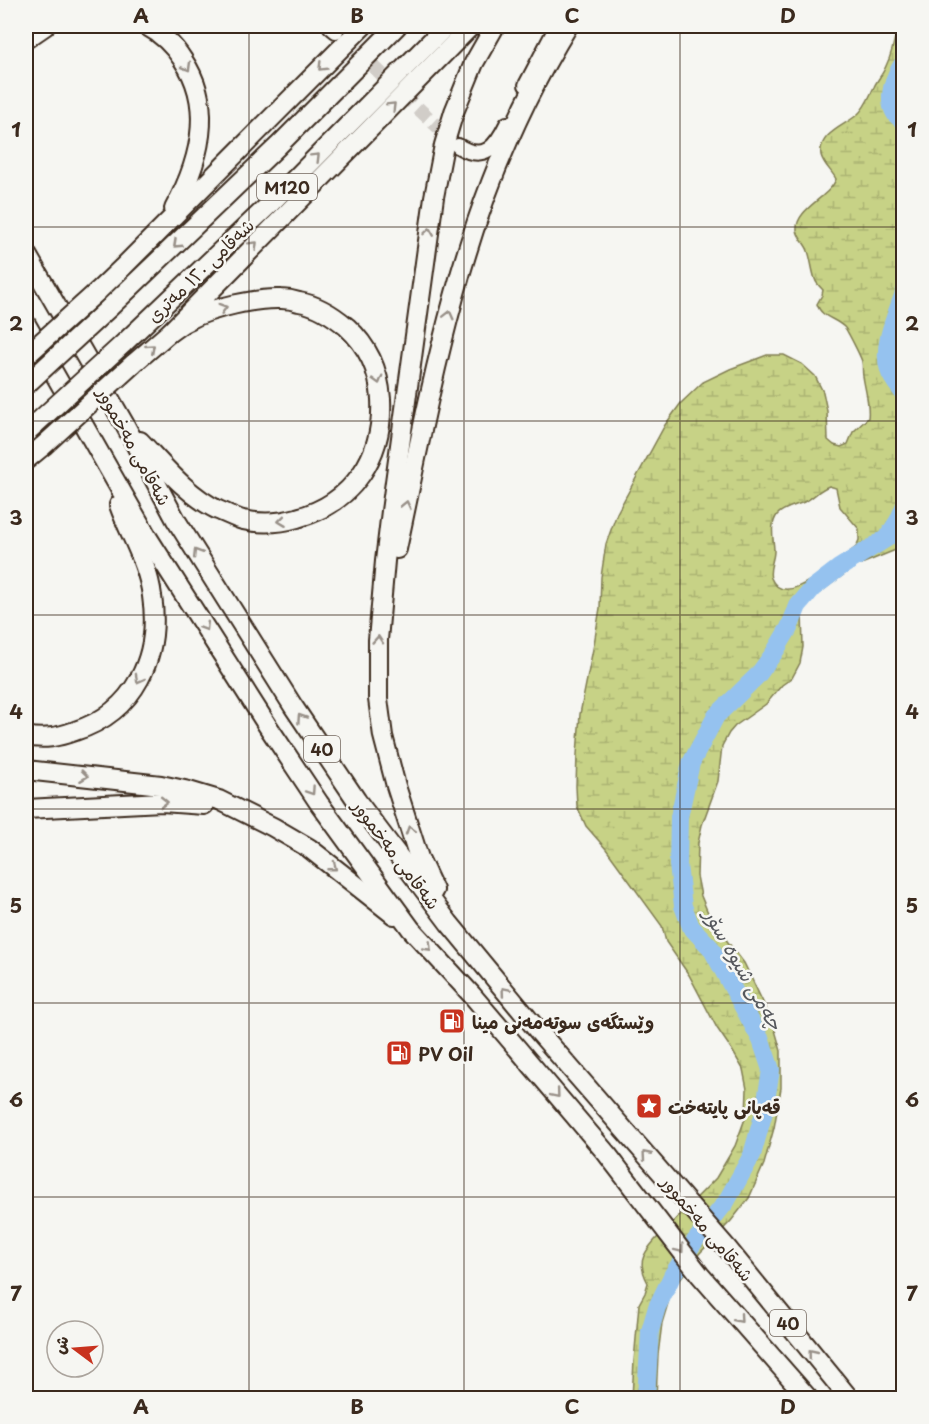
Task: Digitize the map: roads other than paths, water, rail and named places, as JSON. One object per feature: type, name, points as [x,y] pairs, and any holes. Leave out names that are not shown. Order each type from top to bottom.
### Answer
[{"type":"highway","points":[[26,39],[45,26]]},
{"type":"highway","points":[[147,26],[172,45],[184,61],[194,79],[201,105],[201,131],[196,157],[187,184],[166,225]]},
{"type":"highway","points":[[26,356],[166,225],[363,26]]},
{"type":"highway","name":"شەقامی ١٢٠ مەتری","points":[[26,385],[278,146],[397,26]]},
{"type":"highway","name":"شەقامی ١٢٠ مەتری","points":[[27,431],[123,344],[272,202],[446,26]]},
{"type":"highway","points":[[26,460],[170,332],[471,26]]},
{"type":"highway","points":[[449,923],[419,858],[384,744],[378,699],[377,660],[386,551],[442,153],[454,112],[474,63],[495,26]]},
{"type":"highway","points":[[381,603],[394,559],[441,347],[465,257],[505,150],[540,75],[568,26]]},
{"type":"highway","name":"شەقامی مەخموور","points":[[26,253],[125,425],[176,520],[293,706],[357,801],[449,923],[539,1032],[727,1248],[849,1398]]},
{"type":"highway","points":[[125,425],[191,492],[216,509],[242,520],[265,523],[286,522],[314,514],[337,501],[354,485],[369,463],[377,438],[381,411],[380,384],[368,351],[334,316],[308,303],[283,298],[260,300],[225,307],[191,319],[170,332]]},
{"type":"highway","name":"شەقامی مەخموور","points":[[26,324],[148,538],[269,728],[411,928],[472,994],[600,1146],[700,1275],[808,1398]]},
{"type":"highway","points":[[26,736],[39,739],[63,735],[86,728],[101,720],[117,708],[131,692],[147,663],[155,616],[148,573],[121,512],[105,464]]},
{"type":"highway","points":[[148,538],[176,520]]},
{"type":"highway","points":[[26,770],[161,785],[219,801],[309,848],[411,928]]},
{"type":"highway","points":[[31,807],[162,802],[199,804],[247,814]]},
{"type":"street","points":[[458,146],[479,153],[498,141],[557,26]]},
{"type":"waterway","name":"چەمی شیوە سۆر","points":[[904,62],[894,81],[891,95],[893,109],[904,122]]},
{"type":"waterway","name":"چەمی شیوە سۆر","points":[[904,293],[890,331],[887,351],[890,373],[904,394]]},
{"type":"waterway","name":"چەمی شیوە سۆر","points":[[646,1398],[650,1331],[657,1307],[673,1274],[695,1241],[726,1202],[752,1155],[764,1112],[771,1070],[761,1040],[711,948],[691,927],[683,906],[678,865],[679,817],[691,763],[716,716],[758,675],[774,653],[789,628],[798,606],[813,588],[839,568],[887,538],[904,507]]},
{"type":"tunnel","points":[[341,36],[452,140]]},
{"type":"place","name":"وێستگەی سوتەمەنی مینا","points":[[452,1021]]},
{"type":"place","name":"PV Oil","points":[[399,1053]]},
{"type":"place","name":"قەپانی پایتەخت","points":[[649,1106]]}]
